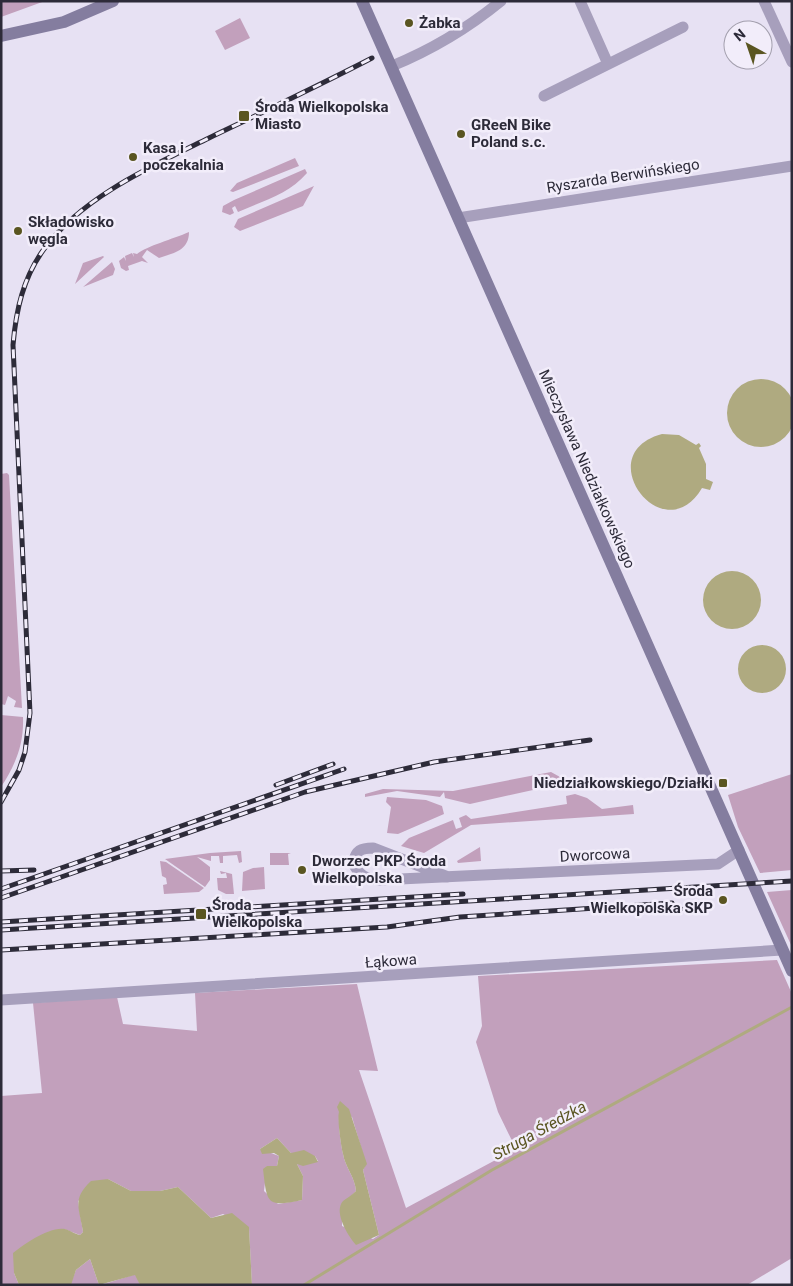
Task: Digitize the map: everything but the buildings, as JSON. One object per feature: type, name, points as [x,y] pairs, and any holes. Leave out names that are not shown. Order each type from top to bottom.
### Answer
[{"type":"street","points":[[1,36],[64,22],[113,1]]},
{"type":"street","name":"Mieczysława Niedziałkowskiego","points":[[362,1],[790,967]]},
{"type":"street","points":[[392,66],[438,44],[502,1]]},
{"type":"street","points":[[580,1],[608,64]]},
{"type":"street","points":[[764,1],[792,62]]},
{"type":"street","points":[[544,96],[683,27]]},
{"type":"street","name":"Ryszarda Berwińskiego","points":[[458,218],[792,166]]},
{"type":"street","name":"Dworcowa","points":[[448,877],[373,848],[362,848],[356,854],[353,862],[357,872],[367,879],[448,877],[718,864],[739,850]]},
{"type":"street","name":"Łąkowa","points":[[1,1000],[782,950]]},
{"type":"shaded area","points":[[1,1],[45,1],[1,17]]},
{"type":"shaded area","points":[[240,18],[250,38],[225,50],[215,31]]},
{"type":"shaded area","points":[[295,158],[299,166],[233,192],[230,191],[237,183]]},
{"type":"shaded area","points":[[305,169],[307,173],[284,192],[238,212],[235,206],[232,208],[234,213],[230,215],[222,212],[223,206],[234,200]]},
{"type":"shaded area","points":[[314,186],[303,206],[240,231],[234,227],[238,219]]},
{"type":"shaded area","points":[[189,232],[186,243],[175,253],[159,258],[147,250],[142,257],[148,263],[142,261],[128,266],[129,270],[126,271],[121,268],[119,261],[124,257],[126,261],[125,256],[132,253],[134,257],[133,253],[137,254],[154,245]]},
{"type":"shaded area","points":[[104,257],[75,284],[83,263]]},
{"type":"shaded area","points":[[112,262],[115,269],[113,275],[83,287]]},
{"type":"shaded area","points":[[761,379],[774,382],[785,389],[792,400],[795,413],[792,426],[785,437],[774,444],[761,447],[748,444],[737,437],[730,426],[727,413],[730,400],[737,389],[748,382]]},
{"type":"shaded area","points":[[662,434],[679,435],[696,445],[699,443],[701,446],[699,448],[706,464],[706,479],[713,482],[710,490],[702,488],[686,505],[669,510],[653,505],[640,493],[632,477],[632,460],[641,445]]},
{"type":"shaded area","points":[[7,473],[9,475],[22,708],[14,707],[16,701],[8,696],[5,705],[1,704],[1,474]]},
{"type":"shaded area","points":[[732,571],[743,573],[756,584],[761,600],[759,611],[748,624],[732,629],[721,627],[708,616],[703,600],[705,589],[716,576]]},
{"type":"shaded area","points":[[762,645],[771,647],[779,652],[784,660],[786,669],[784,678],[779,686],[771,691],[762,693],[753,691],[745,686],[740,678],[738,669],[740,660],[745,652],[753,647]]},
{"type":"shaded area","points":[[1,715],[23,717],[23,727],[18,754],[1,787]]},
{"type":"shaded area","points":[[551,772],[560,777],[561,782],[557,785],[554,778],[547,779],[533,790],[470,804],[445,798],[444,792],[440,797],[397,791],[365,797],[365,794],[383,789],[453,791]]},
{"type":"shaded area","points":[[792,774],[792,870],[760,873],[738,827],[728,795]]},
{"type":"shaded area","points":[[575,794],[587,798],[602,809],[633,805],[634,814],[471,825],[424,853],[401,846],[409,838],[453,820],[456,829],[462,827],[459,818],[466,815],[471,819],[567,804],[566,796]]},
{"type":"shaded area","points":[[387,797],[426,800],[442,806],[444,814],[398,834],[387,833],[391,807],[386,802]]},
{"type":"shaded area","points":[[480,847],[481,861],[458,863],[457,861]]},
{"type":"shaded area","points":[[241,851],[242,862],[239,863],[237,855],[223,856],[223,863],[220,863],[219,856],[211,856],[211,861],[197,857],[210,867],[210,880],[205,887],[165,859],[210,853]]},
{"type":"shaded area","points":[[270,853],[291,853],[288,854],[289,865],[270,865]]},
{"type":"shaded area","points":[[160,861],[166,862],[204,888],[199,892],[164,894],[163,885],[167,884],[166,878],[162,876]]},
{"type":"shaded area","points":[[264,867],[265,889],[242,891],[243,872],[253,868]]},
{"type":"shaded area","points":[[220,871],[232,874],[234,894],[226,894],[218,890],[217,878],[227,878],[226,873],[221,874]]},
{"type":"shaded area","points":[[792,890],[792,947],[767,892]]},
{"type":"shaded area","points":[[777,960],[792,994],[792,1258],[747,1285],[252,1285],[249,1228],[223,1214],[211,1218],[178,1187],[160,1191],[131,1191],[108,1179],[78,1201],[83,1232],[80,1235],[64,1229],[14,1273],[19,1285],[1,1285],[1,1096],[42,1093],[33,1003],[117,997],[123,1024],[197,1031],[195,993],[357,984],[378,1071],[359,1070],[406,1208],[516,1149],[498,1112],[476,1042],[482,1026],[478,976]],"holes":[[[340,1112],[352,1117],[366,1164],[363,1170],[379,1235],[373,1239],[342,1226],[342,1206],[356,1191],[342,1150],[339,1126]],[[277,1138],[291,1153],[315,1156],[318,1161],[297,1164],[303,1176],[302,1200],[278,1204],[264,1191],[267,1166],[277,1166],[279,1156],[260,1149]]]},
{"type":"shaded area","points":[[340,1101],[349,1109],[367,1164],[363,1170],[379,1235],[356,1245],[343,1224],[340,1211],[343,1201],[356,1191],[342,1150],[337,1107]]},
{"type":"shaded area","points":[[277,1138],[291,1153],[304,1150],[315,1156],[318,1162],[303,1166],[297,1164],[303,1176],[302,1200],[275,1203],[268,1196],[263,1169],[267,1166],[277,1166],[279,1156],[274,1153],[262,1154],[260,1149]]},
{"type":"shaded area","points":[[108,1179],[131,1191],[160,1191],[178,1187],[211,1218],[232,1213],[249,1227],[252,1285],[140,1285],[135,1275],[99,1285],[90,1259],[76,1270],[71,1285],[19,1285],[14,1273],[13,1253],[30,1241],[52,1230],[65,1229],[80,1235],[83,1232],[78,1204],[81,1193],[91,1181]]},
{"type":"shaded area","points":[[90,1259],[99,1285],[70,1285],[76,1270]]},
{"type":"shaded area","points":[[136,1274],[140,1285],[101,1285]]},
{"type":"waterway","name":"Struga Średzka","points":[[304,1285],[492,1170],[792,1007]]},
{"type":"railway","points":[[1,802],[19,770],[25,752],[30,713],[13,345],[16,319],[31,271],[44,249],[60,230],[98,198],[165,160],[372,58]]},
{"type":"railway","points":[[1,898],[305,792],[434,762],[590,740]]},
{"type":"railway","points":[[276,785],[333,764]]},
{"type":"railway","points":[[1,889],[344,769]]},
{"type":"railway","points":[[1,871],[34,870]]},
{"type":"railway","points":[[1,930],[792,881]]},
{"type":"railway","points":[[1,922],[463,894]]},
{"type":"railway","points":[[1,950],[387,927],[460,917],[672,903]]},
{"type":"railway","points":[[662,910],[681,909]]},
{"type":"place","name":"Żabka","points":[[409,23]]},
{"type":"place","name":"Środa Wielkopolska Miasto","points":[[244,116]]},
{"type":"place","name":"GReeN Bike Poland s.c.","points":[[461,134]]},
{"type":"place","name":"Kasa i poczekalnia","points":[[133,157]]},
{"type":"place","name":"Składowisko węgla","points":[[18,231]]},
{"type":"place","name":"Niedziałkowskiego/Działki","points":[[723,783]]},
{"type":"place","name":"Dworzec PKP Środa Wielkopolska","points":[[302,870]]},
{"type":"place","name":"Środa Wielkopolska SKP","points":[[723,900]]},
{"type":"place","name":"Środa Wielkopolska","points":[[201,914]]}]
